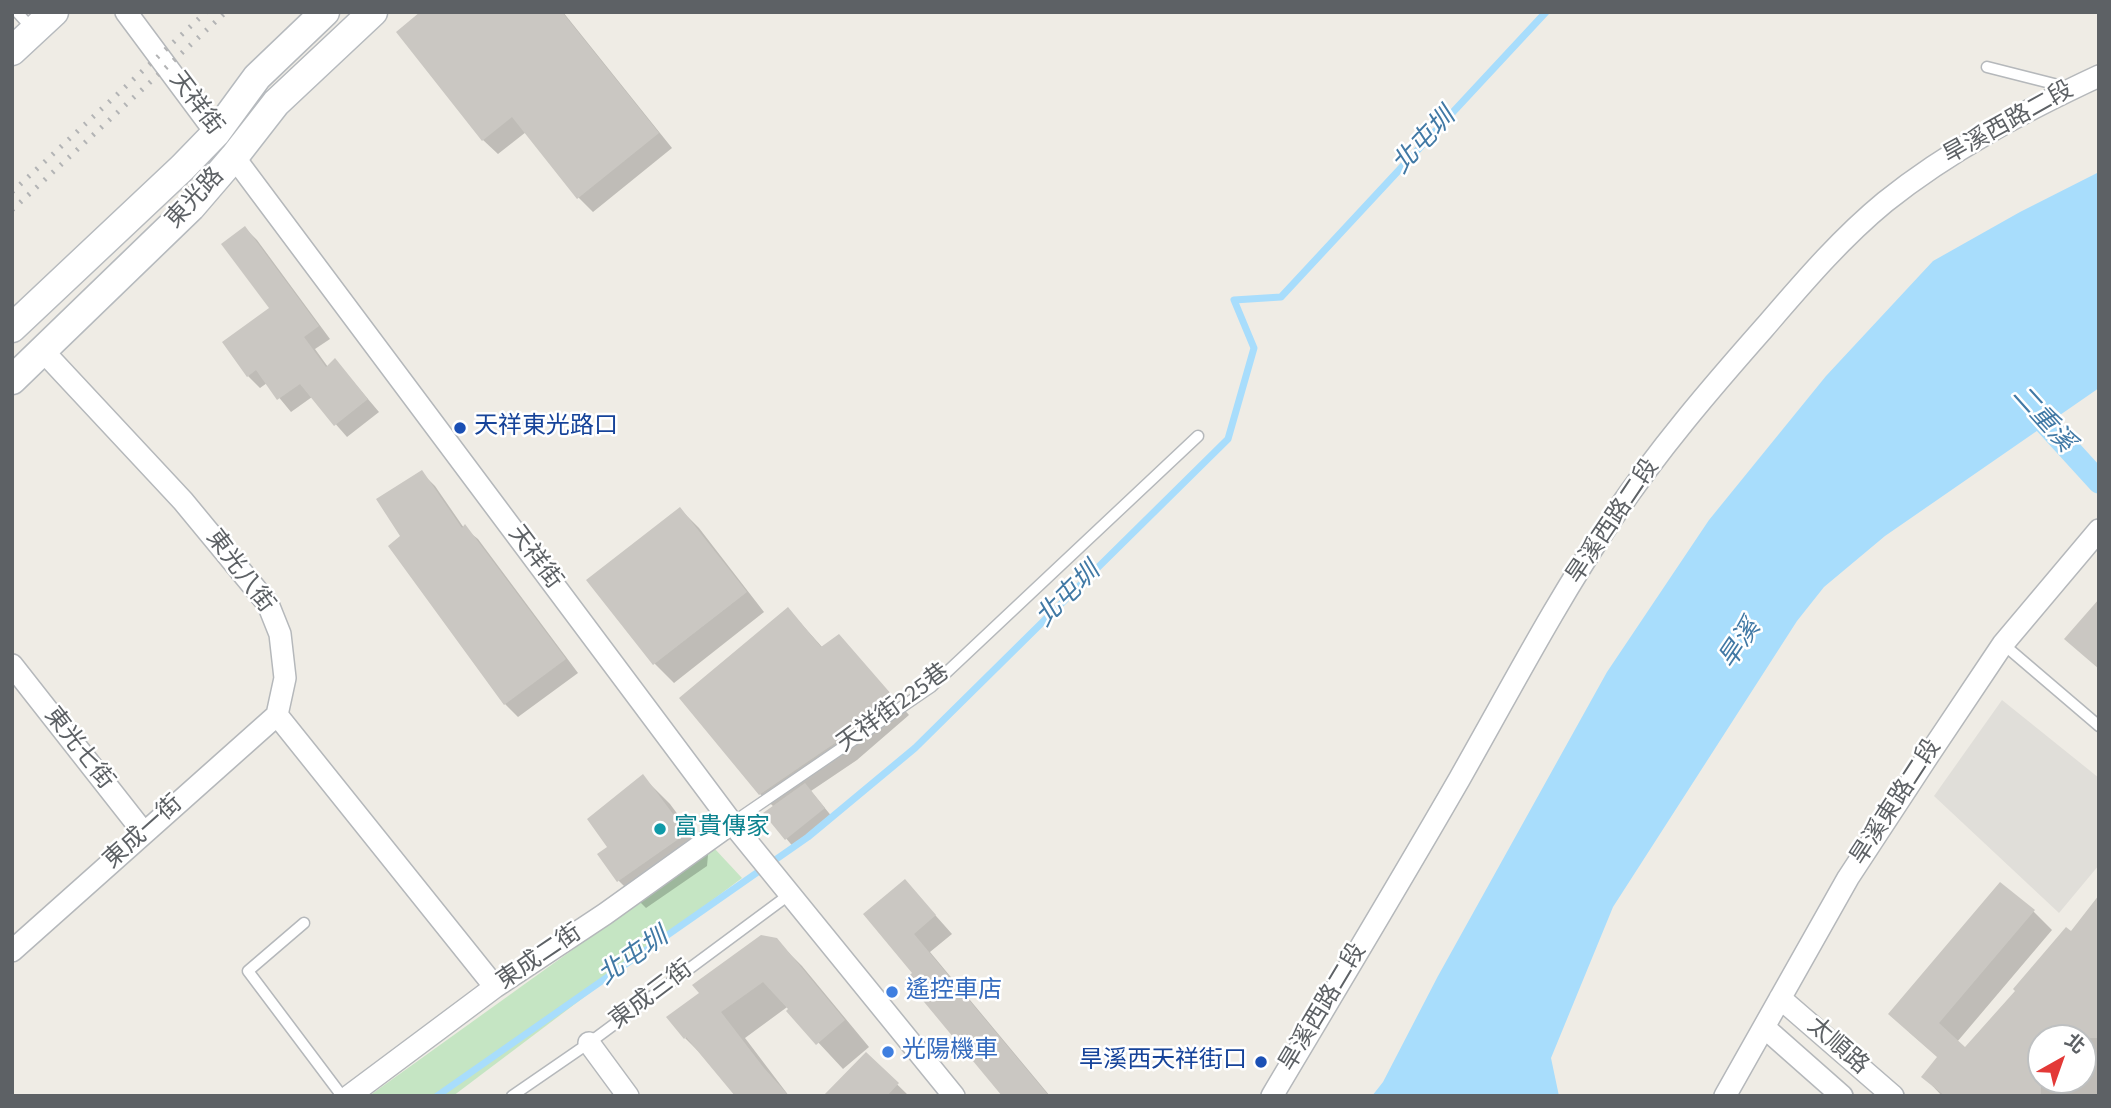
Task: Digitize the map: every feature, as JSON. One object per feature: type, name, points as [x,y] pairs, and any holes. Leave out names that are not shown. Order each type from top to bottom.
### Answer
[{"type":"street","name":"天祥街","points":[[126,12],[732,823],[954,1096]]},
{"type":"street","name":"東光路","points":[[12,328],[182,168],[216,133],[257,77],[325,12]]},
{"type":"street","name":"東光路","points":[[12,380],[191,207],[275,103],[373,12]]},
{"type":"street","points":[[12,51],[35,18]]},
{"type":"street","name":"旱溪西路二段","points":[[1272,1096],[1457,783],[1565,593],[1614,515],[1684,423],[1804,281],[1884,202],[1971,142],[2099,76]]},
{"type":"street","name":"東光八街","points":[[43,351],[183,501],[268,604],[280,634],[285,678],[277,715]]},
{"type":"street","name":"旱溪東路二段","points":[[1725,1096],[1848,878],[2003,644],[2099,530]]},
{"type":"street","name":"東光七街","points":[[12,665],[144,832]]},
{"type":"street","points":[[277,715],[495,987]]},
{"type":"street","name":"東成一街","points":[[12,951],[277,715]]},
{"type":"street","name":"東成二街","points":[[349,1096],[495,987],[606,914],[732,823]]},
{"type":"street","name":"太順路","points":[[1780,998],[1894,1096]]},
{"type":"street","name":"太順路","points":[[1765,1028],[1842,1096]]},
{"type":"street","points":[[589,1043],[628,1096]]},
{"type":"lane","points":[[1987,67],[2073,88]]},
{"type":"lane","name":"天祥街225巷","points":[[732,823],[931,687],[1198,436]]},
{"type":"lane","points":[[2003,644],[2099,726]]},
{"type":"lane","name":"東成三街","points":[[512,1096],[589,1043],[790,894]]},
{"type":"lane","points":[[304,923],[248,971],[342,1096]]},
{"type":"shaded area","points":[[2002,700],[2099,778],[2099,865],[2059,913],[1934,796]]},
{"type":"green space","points":[[714,848],[742,878],[453,1096],[369,1096]]},
{"type":"water","name":"旱溪","points":[[2099,172],[2099,388],[1885,536],[1824,587],[1797,621],[1613,907],[1551,1058],[1559,1096],[1372,1096],[1383,1082],[1438,976],[1607,672],[1709,520],[1826,376],[1933,261]]},
{"type":"building","points":[[420,12],[562,12],[659,133],[577,199],[512,117],[482,141],[396,32]]},
{"type":"building","points":[[245,226],[319,326],[304,337],[326,367],[335,358],[368,399],[334,426],[300,384],[277,400],[256,370],[247,377],[222,342],[269,308],[221,244]]},
{"type":"building","points":[[422,470],[462,528],[465,524],[566,659],[504,705],[388,546],[400,536],[376,499]]},
{"type":"building","points":[[680,507],[747,592],[653,665],[586,580]]},
{"type":"building","points":[[2099,599],[2099,669],[2064,639]]},
{"type":"building","points":[[788,607],[821,647],[839,634],[892,695],[838,741],[759,795],[679,698]]},
{"type":"building","name":"富貴傳家","points":[[643,774],[682,826],[680,838],[617,882],[597,854],[607,847],[587,819]]},
{"type":"building","points":[[805,783],[825,808],[785,840],[763,813]]},
{"type":"building","points":[[905,879],[936,915],[914,934],[1049,1096],[1002,1096],[905,979],[912,973],[863,914]]},
{"type":"building","points":[[2000,882],[2035,910],[1939,1023],[1965,1047],[2015,991],[2013,989],[2066,927],[2071,931],[2099,895],[2099,1038],[2097,1024],[2027,1024],[2027,1094],[2041,1096],[1945,1096],[1921,1077],[1937,1057],[1888,1014]]},
{"type":"building","points":[[761,935],[777,938],[845,1020],[816,1045],[763,982],[721,1012],[789,1096],[735,1096],[666,1017],[699,993],[692,985]]},
{"type":"building","points":[[866,1052],[899,1083],[887,1096],[823,1096]]},
{"type":"waterway","name":"北屯圳","points":[[437,1096],[808,837],[915,748],[1228,439],[1254,348],[1234,300],[1281,297],[1546,12]]},
{"type":"waterway","name":"二重溪","points":[[2026,402],[2099,482]]},
{"type":"railway","points":[[12,192],[206,12]]},
{"type":"railway","points":[[12,210],[226,12]]},
{"type":"place","name":"天祥東光路口","points":[[460,428]]},
{"type":"place","name":"富貴傳家","points":[[660,829]]},
{"type":"place","name":"遙控車店","points":[[892,992]]},
{"type":"place","name":"光陽機車","points":[[888,1052]]},
{"type":"place","name":"旱溪西天祥街口","points":[[1261,1062]]}]
